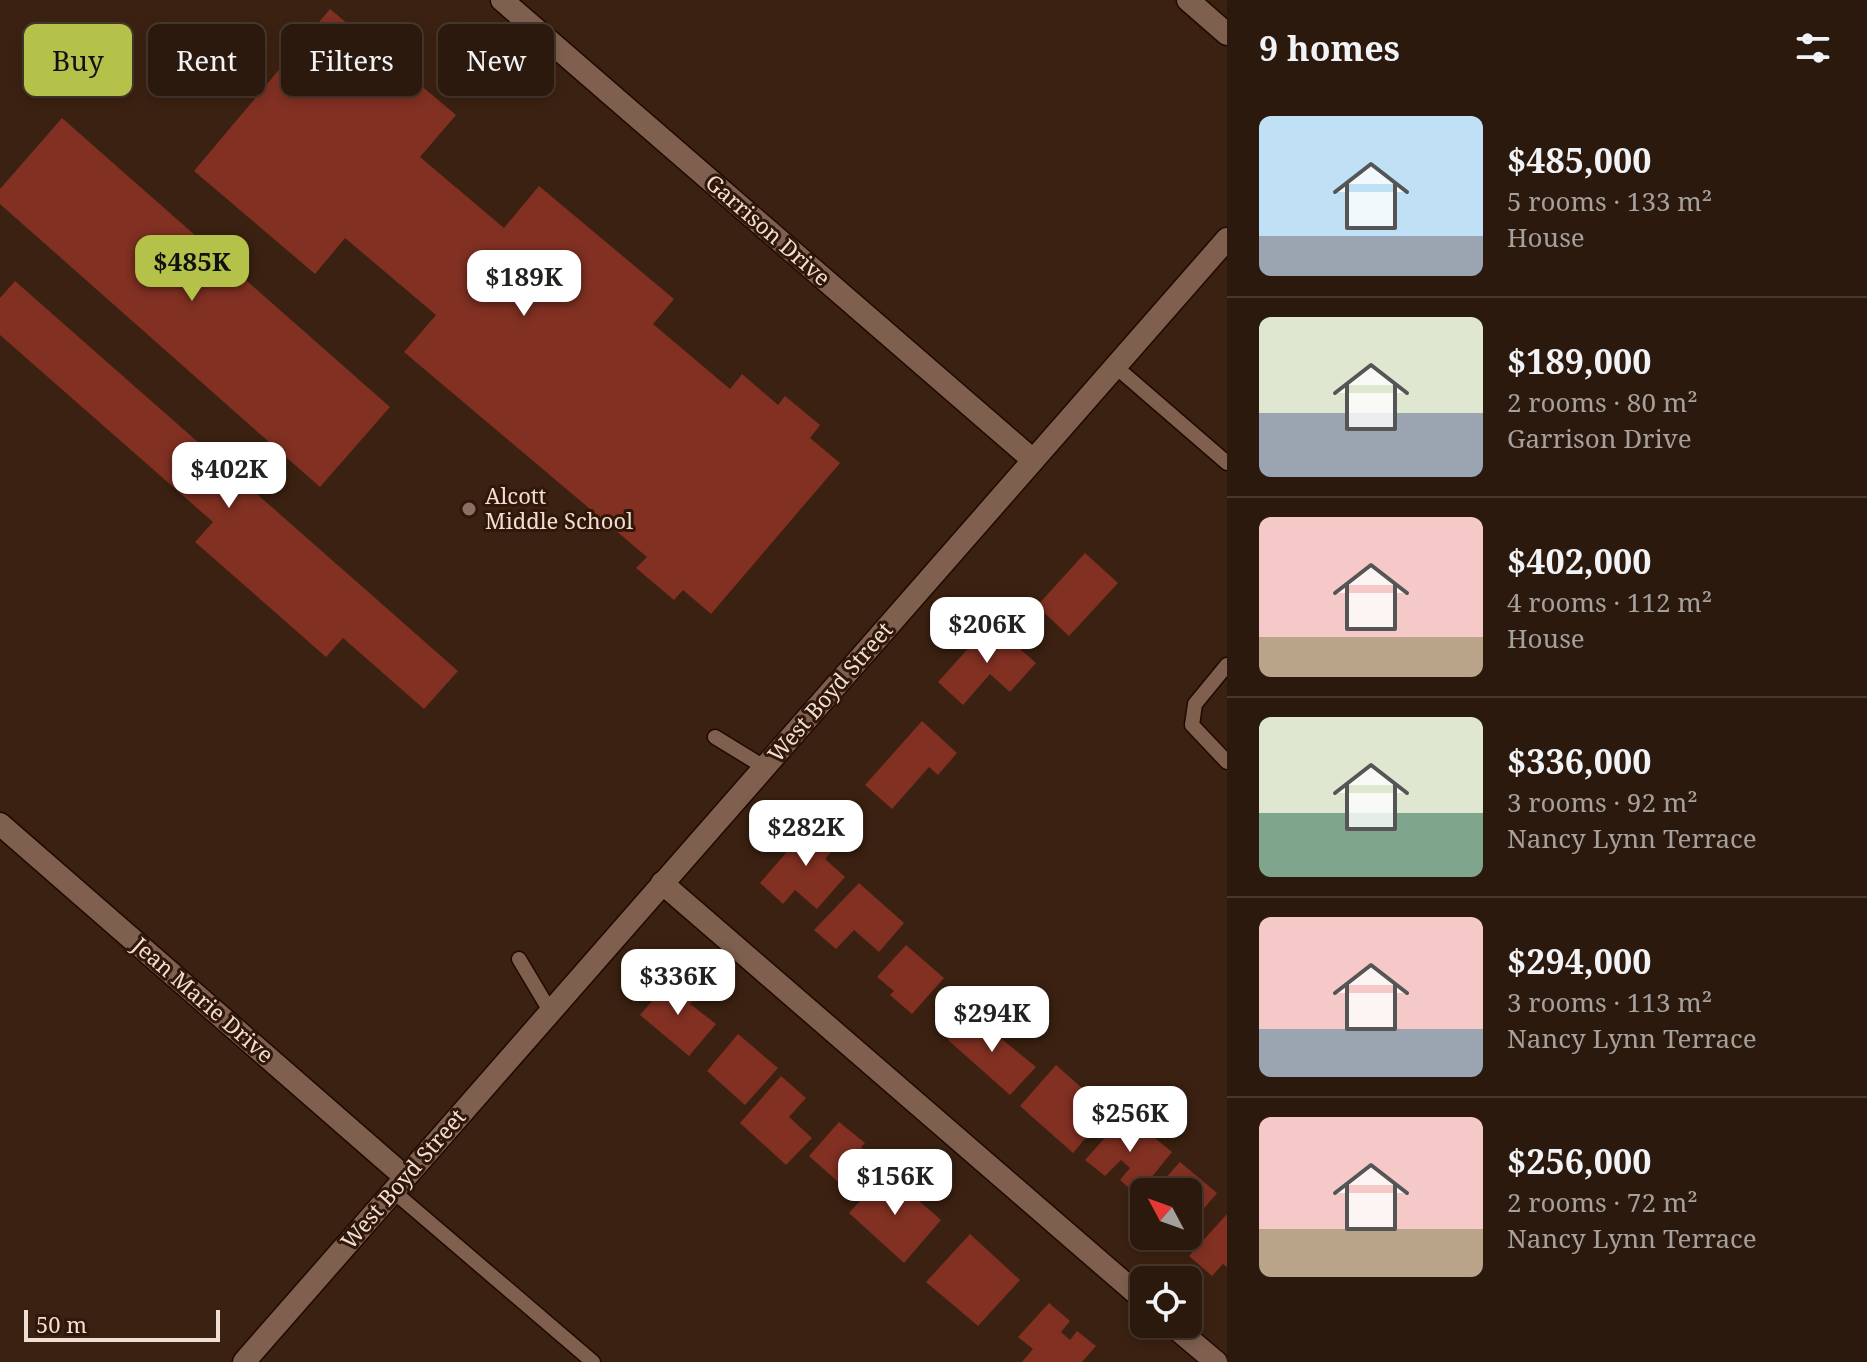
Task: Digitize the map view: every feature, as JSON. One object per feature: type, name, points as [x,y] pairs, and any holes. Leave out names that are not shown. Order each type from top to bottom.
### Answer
[{"type":"street","name":"Garrison Drive","points":[[502,0],[1033,460]]},
{"type":"street","points":[[1188,0],[1227,34]]},
{"type":"street","name":"West Boyd Street","points":[[244,1362],[1227,239]]},
{"type":"street","name":"Jean Marie Drive","points":[[0,824],[399,1184]]},
{"type":"street","points":[[662,883],[1130,1288]]},
{"type":"street","points":[[1188,1338],[1216,1362]]},
{"type":"lane","points":[[1116,367],[1227,463]]},
{"type":"lane","points":[[1227,665],[1195,704],[1192,725],[1227,762]]},
{"type":"lane","points":[[715,737],[764,767]]},
{"type":"lane","points":[[519,959],[550,1011]]},
{"type":"lane","points":[[399,1184],[593,1362]]},
{"type":"building","points":[[330,9],[348,24],[317,24]]},
{"type":"building","points":[[281,67],[281,96],[422,96],[422,86],[456,115],[420,157],[504,228],[539,186],[674,299],[653,324],[730,389],[742,374],[778,405],[785,396],[820,425],[810,438],[840,463],[711,614],[683,590],[674,600],[636,568],[647,557],[404,352],[436,315],[345,238],[315,274],[194,171],[257,96],[265,96],[265,86]]},
{"type":"building","points":[[62,118],[390,407],[320,487],[0,204],[0,189]]},
{"type":"building","points":[[15,281],[458,671],[424,709],[343,638],[326,657],[195,542],[213,522],[0,335],[0,298]]},
{"type":"building","points":[[1085,553],[1118,583],[1069,636],[1037,606]]},
{"type":"building","points":[[991,623],[1036,663],[1010,692],[990,674],[963,705],[938,682]]},
{"type":"building","points":[[922,721],[957,753],[938,775],[929,767],[892,809],[865,785]]},
{"type":"building","points":[[814,820],[840,842],[825,859],[845,877],[817,909],[795,890],[783,904],[760,883]]},
{"type":"building","points":[[859,883],[904,923],[879,952],[854,930],[836,949],[814,930]]},
{"type":"building","points":[[906,945],[944,978],[912,1014],[890,995],[894,991],[877,977]]},
{"type":"building","points":[[672,978],[696,997],[690,1004],[716,1024],[689,1056],[640,1015]]},
{"type":"building","points":[[971,1014],[1036,1067],[1010,1095],[948,1040]]},
{"type":"building","points":[[738,1034],[778,1068],[745,1105],[707,1071]]},
{"type":"building","points":[[1056,1065],[1108,1111],[1073,1153],[1020,1106]]},
{"type":"building","points":[[781,1076],[806,1098],[789,1117],[812,1138],[786,1165],[740,1123]]},
{"type":"building","points":[[1126,1114],[1172,1152],[1151,1178],[1130,1178],[1130,1189],[1120,1180],[1130,1168],[1121,1160],[1105,1176],[1085,1160]]},
{"type":"building","points":[[839,1122],[865,1143],[861,1147],[881,1165],[854,1196],[809,1156]]},
{"type":"building","points":[[1180,1162],[1199,1178],[1166,1178]]},
{"type":"building","points":[[886,1172],[941,1220],[904,1263],[849,1213]]},
{"type":"building","points":[[1202,1180],[1217,1193],[1202,1211]]},
{"type":"building","points":[[1227,1214],[1227,1267],[1223,1264],[1212,1276],[1189,1256],[1194,1250],[1202,1250],[1202,1242]]},
{"type":"building","points":[[970,1234],[1020,1280],[978,1326],[926,1282]]},
{"type":"building","points":[[1049,1303],[1070,1321],[1061,1332],[1070,1340],[1077,1331],[1096,1346],[1082,1362],[1022,1362],[1033,1349],[1018,1337]]},
{"type":"place","name":"Alcott Middle School","points":[[469,509]]}]
